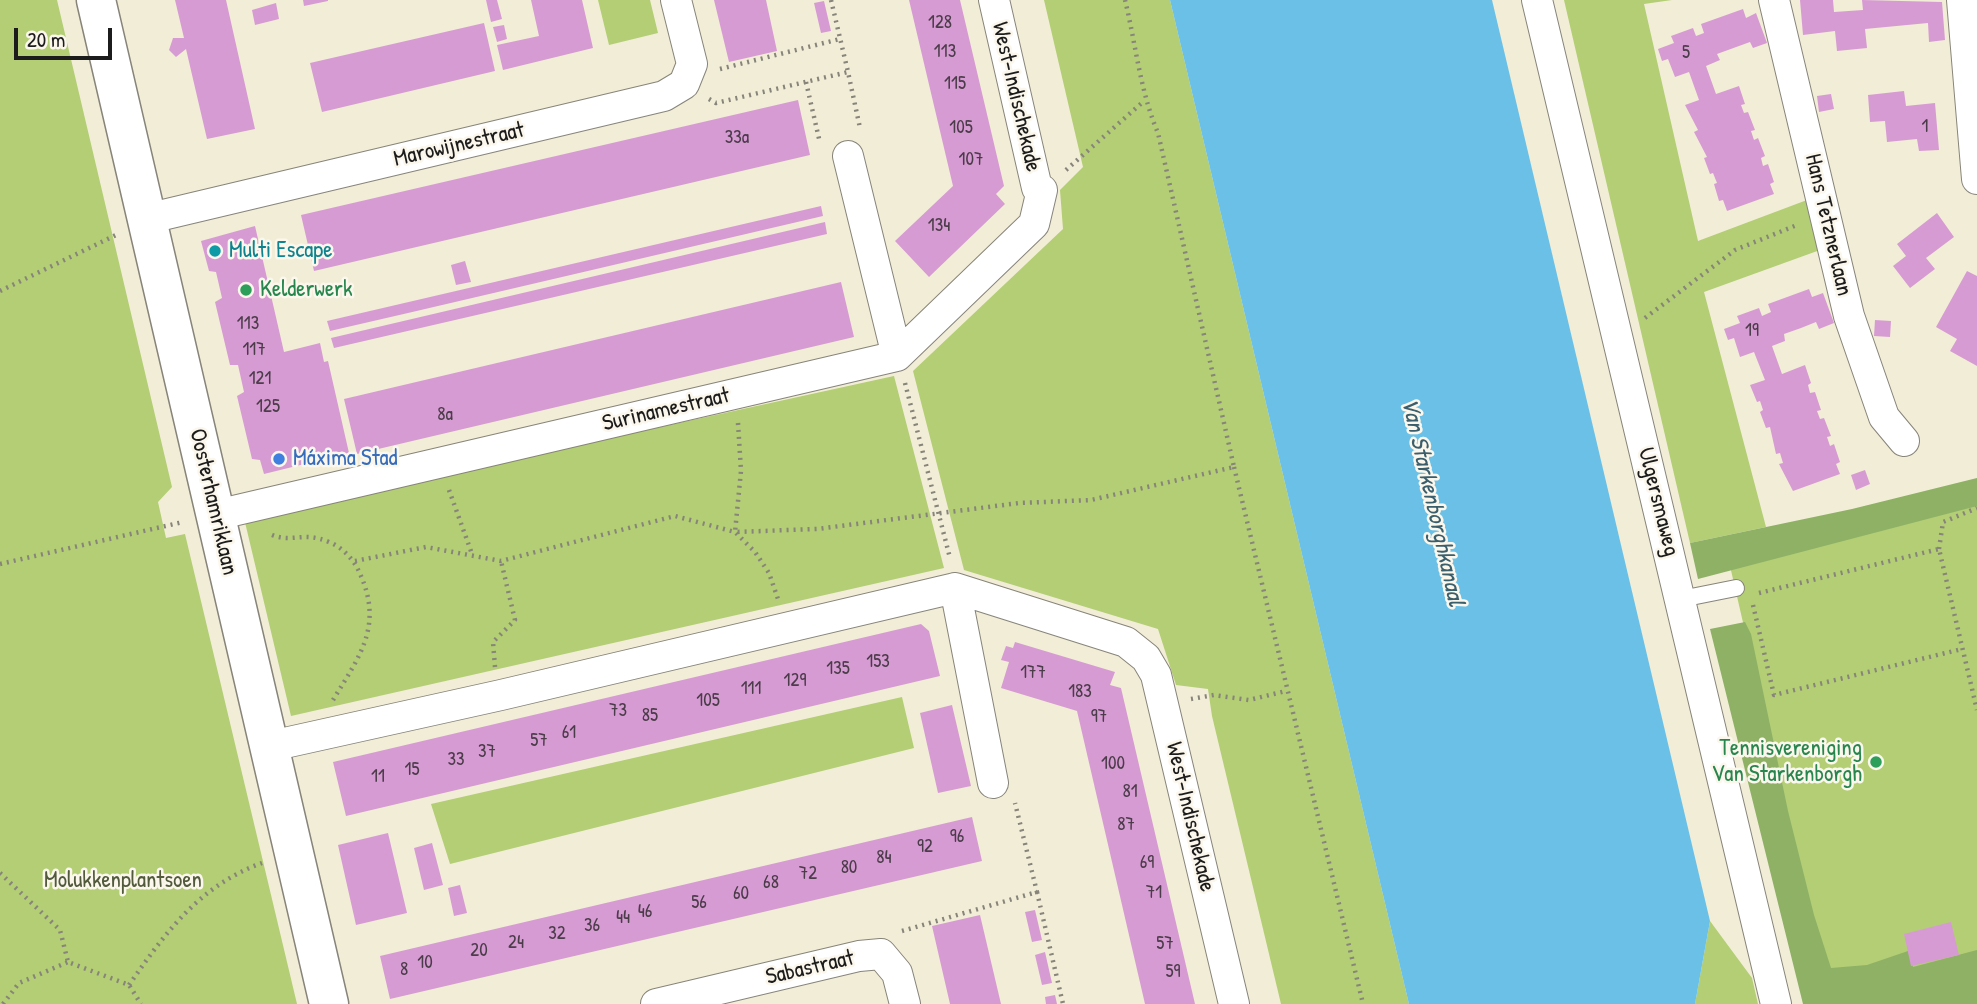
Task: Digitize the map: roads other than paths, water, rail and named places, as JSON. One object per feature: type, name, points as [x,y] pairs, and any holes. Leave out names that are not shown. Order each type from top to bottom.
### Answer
[{"type":"street","name":"Oosterhamriklaan","points":[[96,0],[296,851],[329,1004]]},
{"type":"street","name":"Marowijnestraat","points":[[146,219],[664,96],[684,84],[692,64],[676,0]]},
{"type":"street","name":"West-Indischekade","points":[[897,356],[1034,224],[1042,190],[1037,188],[994,0]]},
{"type":"street","name":"Ulgersmaweg","points":[[1537,0],[1776,1004]]},
{"type":"street","name":"Hans Tetznerlaan","points":[[1774,0],[1827,214],[1849,316],[1884,417],[1904,441]]},
{"type":"street","points":[[1962,0],[1977,179]]},
{"type":"street","points":[[848,156],[897,356]]},
{"type":"street","name":"Surinamestraat","points":[[216,515],[897,356]]},
{"type":"street","name":"West-Indischekade","points":[[955,588],[1126,642],[1146,657],[1156,675],[1164,704],[1234,1004]]},
{"type":"street","points":[[271,746],[316,738],[955,588],[993,783]]},
{"type":"street","name":"Sabastraat","points":[[656,1004],[859,956],[881,954],[897,973],[905,1004]]},
{"type":"lane","points":[[1681,599],[1736,587]]},
{"type":"water","name":"Van Starkenborghkanaal","points":[[1170,0],[1492,0],[1710,921],[1695,1004],[1409,1004]]},
{"type":"place","name":"Multi Escape","points":[[215,251]]},
{"type":"place","name":"Kelderwerk","points":[[246,290]]},
{"type":"place","name":"Máxima Stad","points":[[279,459]]},
{"type":"place","name":"Tennisvereniging Van Starkenborgh","points":[[1876,762]]},
{"type":"park label","name":"Molukkenplantsoen","points":[[123,881]]}]
